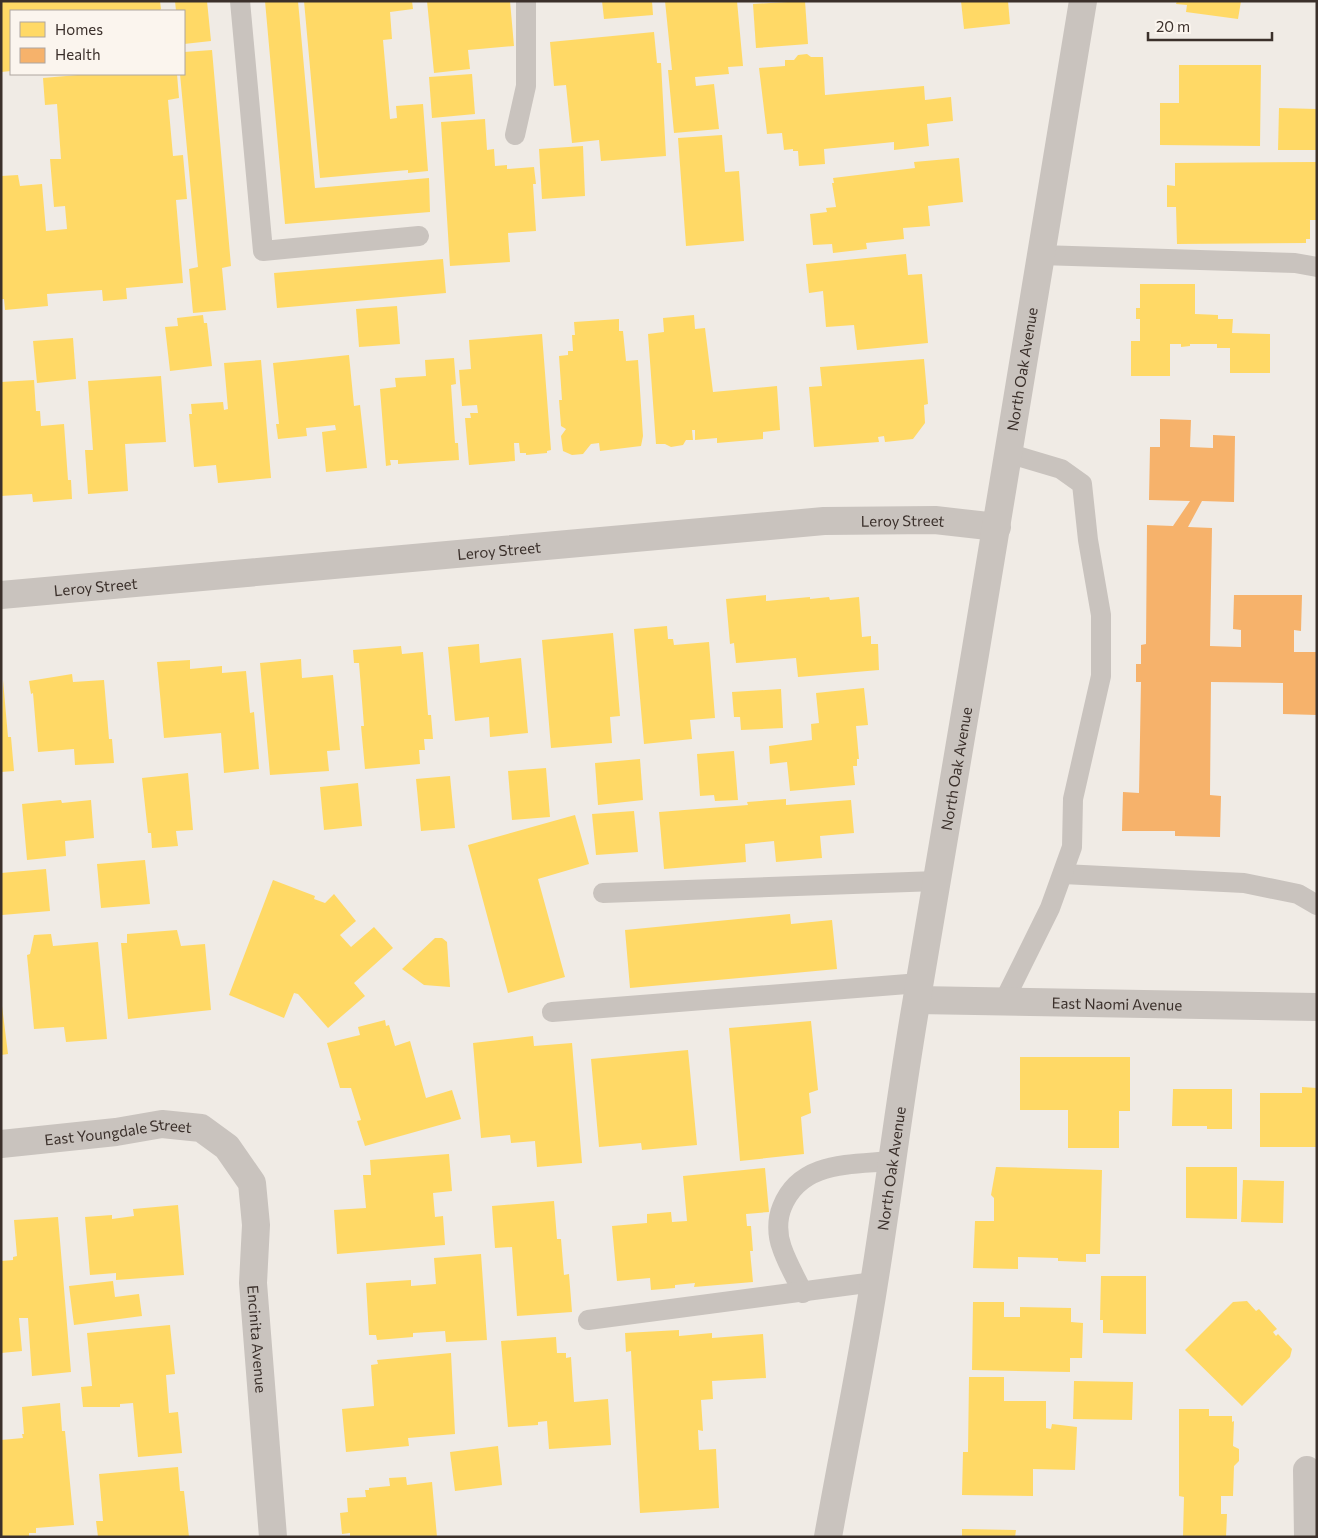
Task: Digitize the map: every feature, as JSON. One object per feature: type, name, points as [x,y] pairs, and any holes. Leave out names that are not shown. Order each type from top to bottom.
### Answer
[{"type":"street","name":"North Oak Avenue","points":[[828,1537],[874,1282],[891,1161],[936,881],[997,526],[1007,453],[1083,1]]},
{"type":"street","name":"Leroy Street","points":[[1,595],[824,521],[935,520],[997,526]]},
{"type":"street","name":"East Naomi Avenue","points":[[919,991],[1004,1002],[1317,1007]]},
{"type":"street","name":"East Youngdale Street","points":[[1,1144],[116,1132],[162,1124],[201,1128],[228,1147]]},
{"type":"street","name":"Encinita Avenue","points":[[228,1147],[252,1183],[256,1225],[253,1283],[273,1537]]},
{"type":"street","points":[[1307,1470],[1308,1537]]},
{"type":"lane","points":[[240,1],[263,251],[419,236]]},
{"type":"lane","points":[[515,135],[526,86],[526,1]]},
{"type":"lane","points":[[1040,255],[1295,263],[1317,267]]},
{"type":"lane","points":[[1004,1002],[1050,908],[1072,847],[1074,799],[1101,676],[1101,615],[1088,540],[1082,484],[1061,469],[1007,453]]},
{"type":"lane","points":[[1063,874],[1244,883],[1298,894],[1317,905]]},
{"type":"lane","points":[[603,892],[936,881]]},
{"type":"lane","points":[[552,1012],[919,991]]},
{"type":"lane","points":[[803,1293],[781,1247],[778,1231],[779,1215],[787,1193],[798,1181],[816,1171],[840,1166],[891,1161]]},
{"type":"lane","points":[[588,1320],[803,1293],[874,1282]]},
{"type":"building: Homes","points":[[1,1],[160,1],[160,10],[10,10],[10,71],[1,72]]},
{"type":"building: Homes","points":[[175,1],[207,1],[211,41],[185,44],[185,10],[176,10]]},
{"type":"building: Homes","points":[[265,1],[298,1],[315,188],[429,178],[430,212],[285,224]]},
{"type":"building: Homes","points":[[304,1],[412,1],[413,9],[390,12],[392,39],[383,40],[390,119],[397,118],[396,106],[423,104],[428,171],[408,173],[408,170],[320,178]]},
{"type":"building: Homes","points":[[427,1],[510,1],[514,46],[468,50],[470,69],[434,73]]},
{"type":"building: Homes","points":[[602,1],[652,1],[653,15],[604,19]]},
{"type":"building: Homes","points":[[665,1],[737,1],[743,66],[728,67],[729,74],[695,77],[696,86],[714,84],[719,129],[674,133],[668,70],[672,70]]},
{"type":"building: Homes","points":[[805,1],[808,44],[756,48],[753,4]]},
{"type":"building: Homes","points":[[961,1],[1008,1],[1010,24],[964,29]]},
{"type":"building: Homes","points":[[1177,1],[1241,1],[1238,19],[1186,12],[1187,5],[1176,4]]},
{"type":"building: Homes","points":[[654,32],[657,63],[661,63],[666,156],[601,161],[599,140],[572,143],[566,85],[554,86],[550,42]]},
{"type":"building: Homes","points":[[212,50],[231,266],[222,268],[226,310],[193,313],[189,269],[198,267],[180,75],[185,75],[185,52]]},
{"type":"building: Homes","points":[[807,54],[811,57],[823,57],[825,95],[924,86],[925,100],[951,97],[953,121],[927,124],[929,146],[894,150],[894,142],[824,149],[825,164],[799,166],[798,151],[793,151],[793,149],[784,150],[782,133],[767,134],[759,68],[785,66],[785,60],[794,60],[798,55]]},
{"type":"building: Homes","points":[[1179,65],[1261,65],[1260,146],[1160,145],[1160,103],[1179,103]]},
{"type":"building: Homes","points":[[472,74],[475,114],[432,118],[429,77]]},
{"type":"building: Homes","points":[[78,75],[177,75],[179,98],[168,100],[173,156],[183,155],[187,199],[176,200],[183,283],[126,288],[127,299],[103,301],[102,290],[47,294],[48,306],[5,310],[4,299],[1,299],[1,176],[18,175],[20,186],[42,184],[46,231],[67,229],[65,206],[54,207],[50,159],[61,159],[57,104],[45,105],[43,78]]},
{"type":"building: Homes","points":[[1279,108],[1317,109],[1317,150],[1278,150]]},
{"type":"building: Homes","points":[[485,119],[487,150],[494,149],[495,166],[507,165],[507,169],[534,167],[536,184],[533,184],[536,231],[508,233],[510,262],[450,266],[441,122]]},
{"type":"building: Homes","points":[[722,135],[725,172],[739,171],[744,241],[686,246],[678,138]]},
{"type":"building: Homes","points":[[583,146],[585,196],[542,199],[539,149]]},
{"type":"building: Homes","points":[[959,158],[963,202],[928,206],[930,226],[903,228],[904,239],[866,243],[867,249],[833,253],[832,244],[813,245],[810,214],[827,212],[826,208],[836,207],[832,183],[834,183],[833,178],[915,168],[914,162]]},
{"type":"building: Homes","points":[[1317,162],[1317,220],[1310,220],[1310,239],[1306,239],[1306,243],[1177,244],[1176,207],[1167,207],[1167,185],[1175,186],[1175,163]]},
{"type":"building: Homes","points":[[906,254],[908,275],[922,274],[928,343],[857,350],[854,325],[826,327],[823,291],[809,293],[806,264]]},
{"type":"building: Homes","points":[[443,259],[446,293],[277,308],[274,273]]},
{"type":"building: Homes","points":[[1140,284],[1195,284],[1195,314],[1218,315],[1218,319],[1233,319],[1232,333],[1270,334],[1270,373],[1230,373],[1230,348],[1217,348],[1217,344],[1190,344],[1190,346],[1181,347],[1181,344],[1170,344],[1170,376],[1131,376],[1131,341],[1140,341],[1140,319],[1136,319],[1136,308],[1140,308]]},
{"type":"building: Homes","points":[[397,306],[400,344],[359,347],[356,309]]},
{"type":"building: Homes","points":[[203,315],[204,323],[207,323],[212,366],[170,371],[165,327],[178,326],[177,318]]},
{"type":"building: Homes","points":[[694,315],[695,329],[705,328],[713,392],[777,386],[780,430],[763,432],[763,439],[717,443],[717,438],[695,440],[695,430],[692,430],[693,440],[686,440],[683,445],[671,447],[665,444],[656,444],[648,334],[664,332],[663,318]]},
{"type":"building: Homes","points":[[619,319],[619,331],[623,331],[626,361],[638,360],[643,436],[641,446],[600,451],[599,443],[591,444],[583,454],[572,455],[563,451],[561,436],[566,429],[561,426],[559,400],[562,400],[559,356],[568,355],[568,351],[573,351],[572,335],[575,335],[574,322]]},
{"type":"building: Homes","points":[[542,334],[551,450],[547,451],[547,453],[526,455],[526,453],[520,453],[519,443],[514,443],[515,461],[469,465],[465,418],[471,418],[470,413],[478,413],[477,405],[462,406],[459,370],[471,369],[469,340]]},
{"type":"building: Homes","points":[[73,338],[76,379],[37,383],[33,341]]},
{"type":"building: Homes","points":[[349,355],[354,406],[360,405],[367,468],[326,472],[322,432],[336,430],[335,425],[306,428],[307,436],[278,439],[276,424],[279,424],[273,363]]},
{"type":"building: Homes","points":[[454,358],[456,384],[451,385],[455,443],[458,443],[459,460],[398,464],[398,460],[390,460],[391,465],[386,466],[380,389],[396,387],[395,378],[426,376],[425,360]]},
{"type":"building: Homes","points":[[924,359],[928,404],[924,405],[925,423],[913,439],[885,442],[884,436],[878,437],[879,442],[814,447],[809,387],[822,386],[820,367]]},
{"type":"building: Homes","points":[[261,360],[271,478],[218,483],[216,465],[194,467],[189,414],[192,414],[191,404],[223,402],[224,410],[228,409],[224,363]]},
{"type":"building: Homes","points":[[161,376],[166,442],[125,444],[128,491],[88,494],[85,450],[93,450],[88,381]]},
{"type":"building: Homes","points":[[34,380],[36,411],[40,411],[41,426],[64,424],[68,480],[71,480],[72,499],[33,502],[32,494],[1,496],[1,382]]},
{"type":"building: Homes","points":[[766,595],[766,601],[810,597],[810,599],[829,597],[830,600],[859,597],[862,637],[871,636],[871,644],[878,644],[879,670],[798,677],[796,658],[736,663],[734,643],[730,644],[726,599]]},
{"type":"building: Homes","points":[[667,626],[668,639],[673,639],[674,645],[709,642],[715,718],[690,720],[692,739],[644,744],[634,629]]},
{"type":"building: Homes","points":[[613,633],[620,716],[610,717],[612,743],[551,748],[542,640]]},
{"type":"building: Homes","points":[[479,644],[480,663],[521,658],[528,733],[490,737],[489,717],[455,721],[448,647]]},
{"type":"building: Homes","points":[[401,646],[402,654],[423,652],[428,715],[431,715],[433,739],[424,739],[425,750],[419,750],[420,764],[365,769],[361,726],[364,726],[359,663],[354,663],[353,650]]},
{"type":"building: Homes","points":[[301,659],[302,678],[333,675],[340,750],[327,751],[329,771],[270,775],[260,663]]},
{"type":"building: Homes","points":[[190,660],[190,669],[222,666],[222,673],[246,671],[250,713],[254,712],[259,769],[224,773],[221,733],[164,738],[157,662]]},
{"type":"building: Homes","points":[[72,674],[73,682],[104,680],[109,739],[112,739],[114,763],[75,765],[74,749],[38,752],[33,693],[31,694],[29,681]]},
{"type":"building: Homes","points":[[3,680],[8,737],[11,737],[14,771],[1,772]]},
{"type":"building: Homes","points":[[864,688],[868,725],[856,726],[859,759],[857,759],[857,766],[853,766],[855,785],[790,791],[787,762],[770,764],[769,746],[812,740],[811,724],[819,723],[816,693]]},
{"type":"building: Homes","points":[[781,689],[783,728],[741,730],[740,717],[734,717],[732,692]]},
{"type":"building: Homes","points":[[734,751],[738,800],[715,801],[714,795],[700,796],[697,754]]},
{"type":"building: Homes","points":[[640,759],[643,800],[598,805],[595,763]]},
{"type":"building: Homes","points":[[546,768],[550,817],[512,820],[508,771]]},
{"type":"building: Homes","points":[[188,773],[193,830],[176,831],[178,846],[152,848],[151,833],[148,833],[142,778]]},
{"type":"building: Homes","points":[[450,776],[455,828],[421,831],[416,779]]},
{"type":"building: Homes","points":[[358,783],[362,826],[324,830],[320,787]]},
{"type":"building: Homes","points":[[786,799],[786,805],[851,800],[854,833],[820,836],[822,858],[776,862],[774,841],[745,844],[746,862],[664,869],[659,812],[748,805],[747,802]]},
{"type":"building: Homes","points":[[61,800],[62,803],[91,800],[94,838],[65,841],[66,856],[27,860],[22,804]]},
{"type":"building: Homes","points":[[634,811],[638,852],[596,855],[592,814]]},
{"type":"building: Homes","points":[[575,815],[589,864],[538,879],[565,977],[508,993],[468,845]]},
{"type":"building: Homes","points":[[145,860],[150,904],[101,908],[97,864]]},
{"type":"building: Homes","points":[[46,869],[50,911],[2,915],[1,873]]},
{"type":"building: Homes","points":[[273,880],[315,896],[314,899],[325,903],[334,894],[356,921],[340,935],[351,947],[374,927],[393,948],[354,983],[365,996],[328,1028],[298,994],[294,993],[284,1018],[229,995]]},
{"type":"building: Homes","points":[[790,914],[791,924],[832,920],[837,969],[630,988],[625,930]]},
{"type":"building: Homes","points":[[177,930],[181,946],[205,944],[211,1010],[128,1019],[121,943],[127,943],[127,934]]},
{"type":"building: Homes","points":[[51,934],[53,946],[98,942],[107,1039],[66,1042],[64,1027],[34,1029],[27,955],[30,954],[34,935]]},
{"type":"building: Homes","points":[[435,938],[442,938],[447,942],[450,987],[424,985],[402,969]]},
{"type":"building: Homes","points":[[1,998],[8,1054],[1,1055]]},
{"type":"building: Homes","points":[[385,1020],[386,1026],[389,1025],[395,1046],[410,1041],[426,1098],[452,1090],[461,1119],[365,1146],[357,1121],[361,1120],[351,1088],[340,1088],[327,1043],[360,1035],[358,1027]]},
{"type":"building: Homes","points":[[811,1021],[818,1090],[809,1093],[811,1113],[801,1117],[804,1154],[740,1161],[729,1028]]},
{"type":"building: Homes","points":[[533,1036],[534,1046],[572,1043],[582,1163],[537,1167],[535,1141],[511,1143],[510,1135],[481,1138],[473,1043]]},
{"type":"building: Homes","points":[[688,1050],[697,1145],[642,1150],[641,1143],[599,1147],[591,1059]]},
{"type":"building: Homes","points":[[1020,1057],[1130,1057],[1130,1111],[1119,1111],[1119,1148],[1068,1148],[1068,1110],[1020,1110]]},
{"type":"building: Homes","points":[[1302,1087],[1317,1088],[1317,1147],[1260,1147],[1260,1093],[1302,1093]]},
{"type":"building: Homes","points":[[1173,1089],[1232,1089],[1232,1129],[1207,1129],[1207,1126],[1172,1126]]},
{"type":"building: Homes","points":[[449,1154],[452,1191],[433,1193],[435,1217],[443,1216],[445,1245],[337,1254],[334,1210],[366,1208],[363,1175],[371,1175],[370,1160]]},
{"type":"building: Homes","points":[[996,1167],[1102,1170],[1100,1254],[1086,1254],[1086,1262],[1058,1261],[1058,1258],[1018,1257],[1018,1269],[973,1268],[975,1221],[994,1221],[994,1198],[991,1195]]},
{"type":"building: Homes","points":[[1186,1167],[1237,1167],[1237,1219],[1186,1218]]},
{"type":"building: Homes","points":[[765,1168],[769,1212],[746,1214],[747,1226],[751,1226],[753,1251],[750,1251],[753,1282],[694,1287],[695,1283],[675,1285],[675,1288],[651,1290],[650,1278],[617,1281],[612,1226],[647,1223],[647,1214],[671,1212],[672,1222],[687,1221],[683,1176]]},
{"type":"building: Homes","points":[[1243,1180],[1284,1181],[1283,1223],[1241,1222]]},
{"type":"building: Homes","points":[[554,1201],[557,1239],[561,1239],[564,1275],[569,1274],[572,1312],[517,1316],[512,1247],[495,1248],[492,1206]]},
{"type":"building: Homes","points":[[178,1205],[184,1275],[116,1280],[116,1273],[90,1275],[85,1217],[112,1215],[112,1219],[134,1216],[133,1209]]},
{"type":"building: Homes","points":[[58,1217],[71,1372],[32,1376],[28,1318],[19,1318],[22,1351],[1,1353],[1,1261],[13,1260],[13,1257],[17,1256],[14,1220]]},
{"type":"building: Homes","points":[[481,1254],[487,1340],[446,1342],[445,1331],[413,1333],[413,1337],[377,1340],[376,1335],[369,1335],[366,1283],[411,1280],[411,1286],[436,1284],[434,1258]]},
{"type":"building: Homes","points":[[1101,1276],[1146,1276],[1146,1334],[1103,1333],[1103,1320],[1100,1320]]},
{"type":"building: Homes","points":[[113,1281],[115,1297],[139,1294],[142,1316],[74,1325],[69,1286]]},
{"type":"building: Homes","points":[[1247,1301],[1256,1311],[1259,1309],[1277,1329],[1273,1332],[1276,1336],[1278,1334],[1292,1349],[1290,1357],[1242,1406],[1185,1350],[1233,1302]]},
{"type":"building: Homes","points":[[973,1302],[1004,1302],[1004,1317],[1020,1317],[1020,1307],[1071,1308],[1071,1322],[1083,1323],[1082,1358],[1070,1358],[1070,1372],[972,1370]]},
{"type":"building: Homes","points":[[170,1325],[175,1374],[166,1375],[169,1413],[178,1412],[182,1453],[138,1457],[133,1403],[120,1404],[120,1407],[83,1407],[81,1387],[92,1386],[87,1333]]},
{"type":"building: Homes","points":[[679,1330],[679,1336],[712,1333],[712,1338],[763,1334],[766,1378],[712,1381],[713,1399],[701,1400],[703,1431],[698,1430],[699,1450],[716,1449],[719,1508],[640,1513],[631,1351],[626,1352],[625,1333]]},
{"type":"building: Homes","points":[[556,1337],[557,1353],[566,1353],[566,1358],[571,1357],[574,1402],[608,1399],[611,1445],[549,1449],[547,1421],[538,1422],[538,1425],[508,1427],[501,1341]]},
{"type":"building: Homes","points":[[451,1353],[455,1434],[408,1438],[409,1446],[346,1452],[342,1409],[374,1406],[371,1365],[378,1364],[377,1360]]},
{"type":"building: Homes","points":[[969,1377],[1004,1377],[1004,1401],[1046,1401],[1046,1428],[1051,1429],[1052,1424],[1077,1427],[1075,1470],[1033,1469],[1033,1496],[962,1495],[963,1452],[968,1452]]},
{"type":"building: Homes","points":[[1074,1381],[1133,1382],[1132,1420],[1073,1419]]},
{"type":"building: Homes","points":[[60,1403],[62,1431],[65,1431],[74,1525],[36,1528],[36,1533],[29,1533],[29,1537],[1,1537],[1,1440],[23,1438],[22,1407]]},
{"type":"building: Homes","points":[[1179,1409],[1209,1409],[1209,1416],[1232,1416],[1232,1422],[1234,1421],[1233,1446],[1239,1449],[1239,1461],[1234,1466],[1233,1496],[1221,1496],[1221,1514],[1227,1514],[1226,1537],[1183,1537],[1184,1497],[1179,1496]]},
{"type":"building: Homes","points":[[498,1446],[502,1485],[455,1491],[450,1452]]},
{"type":"building: Homes","points":[[178,1467],[180,1491],[184,1491],[189,1537],[98,1537],[96,1521],[103,1521],[99,1474]]},
{"type":"building: Homes","points":[[406,1477],[407,1485],[432,1482],[437,1537],[350,1537],[350,1533],[342,1534],[340,1513],[348,1512],[347,1498],[366,1497],[365,1490],[369,1490],[369,1488],[390,1486],[389,1478]]},
{"type":"building: Homes","points":[[962,1529],[1016,1530],[1015,1537],[962,1537]]},
{"type":"building: Health","points":[[1160,419],[1191,420],[1190,447],[1213,448],[1213,435],[1235,436],[1234,502],[1202,501],[1188,527],[1212,528],[1210,646],[1241,647],[1241,630],[1233,629],[1234,595],[1302,595],[1301,631],[1294,630],[1294,652],[1317,652],[1317,715],[1283,714],[1283,683],[1211,682],[1210,795],[1221,796],[1220,837],[1175,836],[1175,831],[1122,831],[1123,792],[1139,793],[1141,682],[1136,682],[1136,664],[1141,664],[1141,645],[1146,644],[1147,525],[1173,526],[1190,501],[1149,500],[1150,447],[1160,447]]}]
